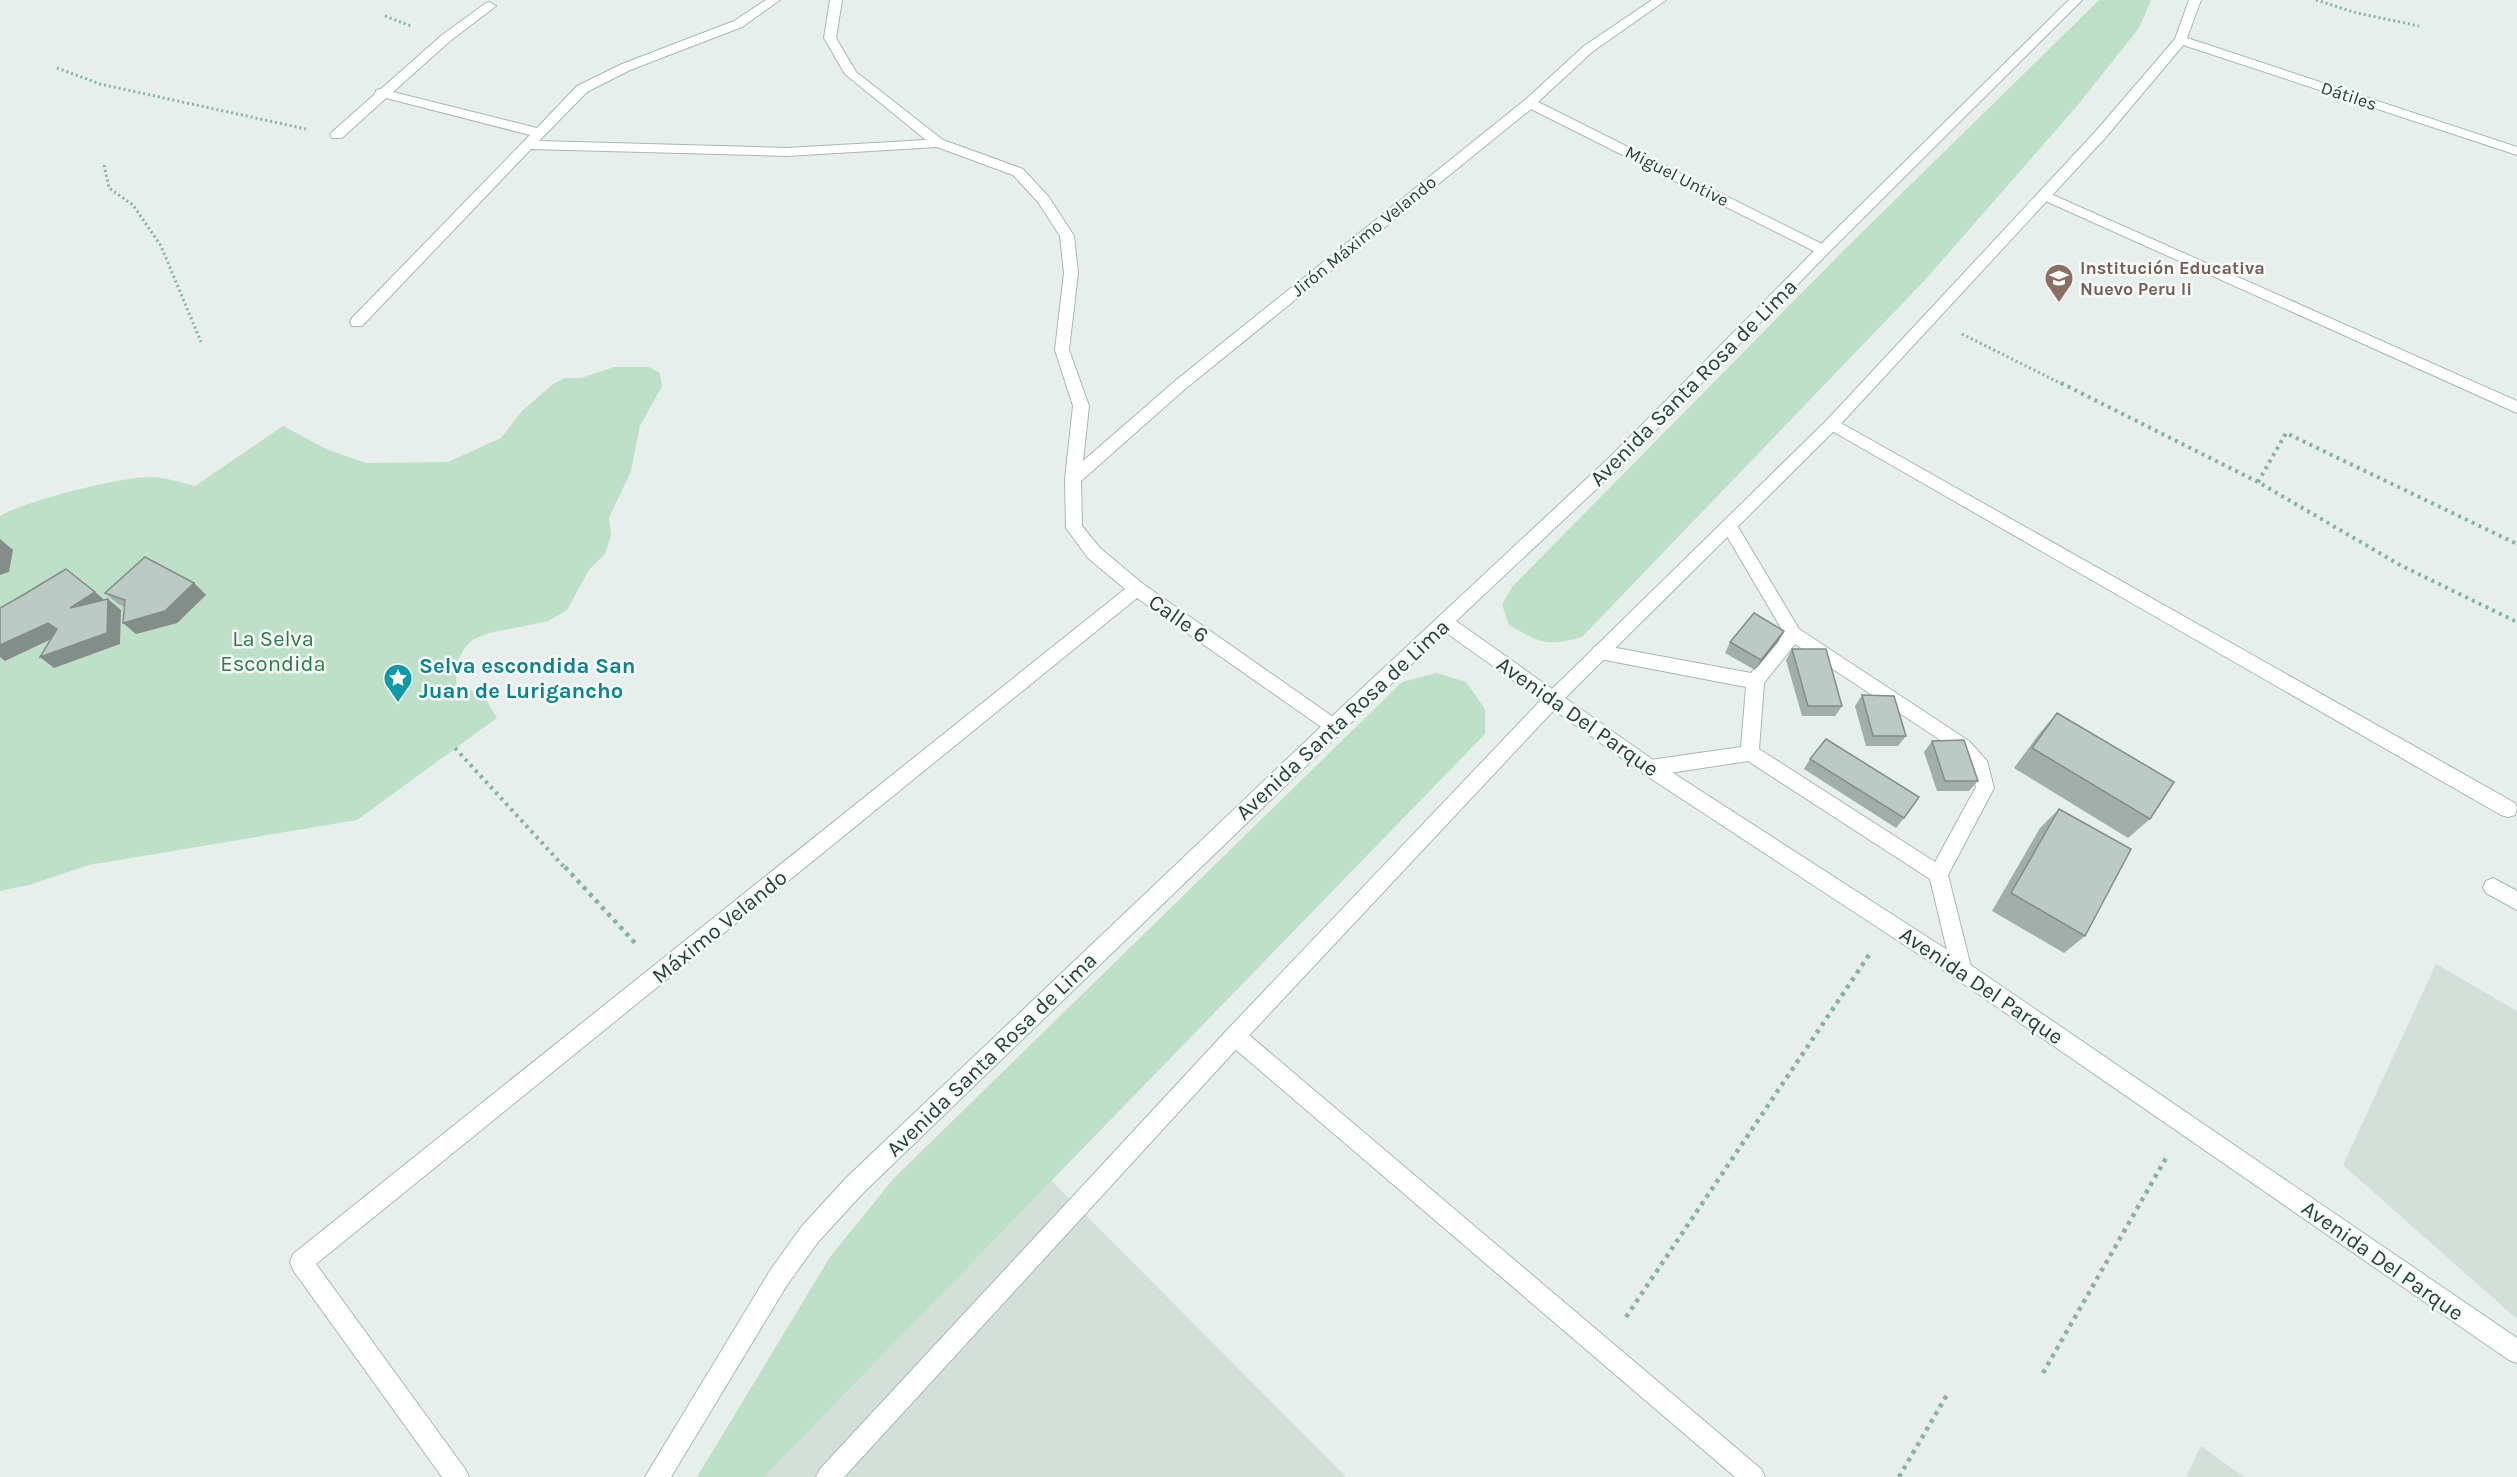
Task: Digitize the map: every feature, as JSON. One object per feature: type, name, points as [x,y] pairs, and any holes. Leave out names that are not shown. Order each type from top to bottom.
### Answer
[{"type":"street","points":[[357,322],[582,89],[626,67],[738,24],[774,0]]},
{"type":"street","points":[[836,0],[830,38],[851,74],[938,143]]},
{"type":"street","name":"Jirón Máximo Velando","points":[[1073,479],[1180,385],[1530,103],[1588,49],[1660,0]]},
{"type":"street","name":"Avenida Santa Rosa de Lima","points":[[657,1477],[779,1277],[810,1234],[854,1186],[1333,726],[1617,460],[1823,250],[2076,0]]},
{"type":"street","points":[[828,1477],[1235,1036],[1552,700],[1832,424],[2101,134],[2181,40],[2195,0]]},
{"type":"street","points":[[337,135],[381,93],[446,38],[490,6]]},
{"type":"street","name":"Dátiles","points":[[2181,40],[2517,151]]},
{"type":"street","points":[[381,93],[540,133]]},
{"type":"street","name":"Miguel Untive","points":[[1530,103],[1823,250]]},
{"type":"street","points":[[528,145],[787,152],[938,143]]},
{"type":"street","name":"Calle 6","points":[[938,143],[1018,172],[1043,199],[1067,237],[1071,273],[1062,350],[1081,406],[1073,479],[1074,528],[1094,553],[1137,589],[1333,726]]},
{"type":"street","points":[[2044,195],[2517,407]]},
{"type":"street","points":[[1832,424],[2508,809]]},
{"type":"street","points":[[1728,526],[1793,634],[1964,746],[1981,767],[1985,788],[1938,873],[1962,970]]},
{"type":"street","name":"Máximo Velando","points":[[457,1477],[301,1262],[1137,589]]},
{"type":"street","name":"Avenida Del Parque","points":[[1445,623],[1650,768],[1962,970],[2517,1352]]},
{"type":"street","points":[[1750,753],[1755,681],[1793,634]]},
{"type":"street","points":[[1600,652],[1755,681]]},
{"type":"street","points":[[1650,768],[1750,753],[1938,873]]},
{"type":"street","points":[[2493,887],[2517,901]]},
{"type":"street","points":[[1235,1036],[1753,1477]]},
{"type":"path","points":[[2316,0],[2357,13],[2419,26]]},
{"type":"path","points":[[57,68],[100,84],[337,135]]},
{"type":"path","points":[[104,165],[110,188],[133,205],[161,246],[201,342]]},
{"type":"path","points":[[1930,318],[2258,482],[2400,565],[2515,621]]},
{"type":"path","points":[[2258,482],[2286,433],[2517,544]]},
{"type":"path","points":[[455,748],[661,973]]},
{"type":"path","points":[[1604,1350],[1890,923]]},
{"type":"path","points":[[2043,1373],[2186,1124]]},
{"type":"path","points":[[1899,1477],[1948,1393]]},
{"type":"shaded area","points":[[2436,964],[2517,1011],[2517,1319],[2343,1165]]},
{"type":"shaded area","points":[[1023,1152],[1346,1477],[723,1477]]},
{"type":"shaded area","points":[[2201,1446],[2244,1477],[2186,1477]]},
{"type":"green space","points":[[2099,0],[2151,0],[2139,28],[2077,106],[1925,280],[1582,637],[1560,642],[1544,642],[1509,625],[1502,605],[1512,587],[1848,246]]},
{"type":"green space","name":"La Selva Escondida","points":[[614,367],[649,367],[660,373],[662,386],[640,426],[631,471],[609,518],[611,535],[605,554],[589,570],[567,610],[548,621],[489,633],[472,640],[457,662],[456,684],[484,696],[497,718],[357,820],[89,865],[29,885],[0,891],[0,516],[30,503],[140,477],[169,479],[195,486],[283,426],[326,449],[366,463],[448,462],[501,438],[523,410],[553,384],[565,378],[581,378]]},
{"type":"green space","points":[[1437,673],[1466,682],[1485,709],[1485,734],[764,1477],[697,1477],[830,1257],[894,1178],[1402,682]]},
{"type":"building","points":[[145,557],[194,583],[165,611],[123,623],[125,600],[105,593]]},
{"type":"building","points":[[66,569],[95,592],[70,608],[108,599],[107,633],[40,657],[57,629],[48,623],[0,645],[0,608]]},
{"type":"building","points":[[1754,613],[1784,631],[1761,660],[1730,642]]},
{"type":"building","points":[[1792,649],[1826,649],[1842,706],[1808,706]]},
{"type":"building","points":[[1862,695],[1894,696],[1906,736],[1873,736]]},
{"type":"building","points":[[2057,713],[2174,782],[2150,819],[2032,748]]},
{"type":"building","points":[[1826,739],[1919,797],[1904,818],[1810,759]]},
{"type":"building","points":[[1964,740],[1978,781],[1945,781],[1932,741]]},
{"type":"building","points":[[2059,809],[2131,849],[2085,936],[2011,893]]},
{"type":"place","name":"Institución Educativa Nuevo Peru Ii","points":[[2059,304]]},
{"type":"place","name":"Selva escondida San Juan de Lurigancho","points":[[398,704]]}]
